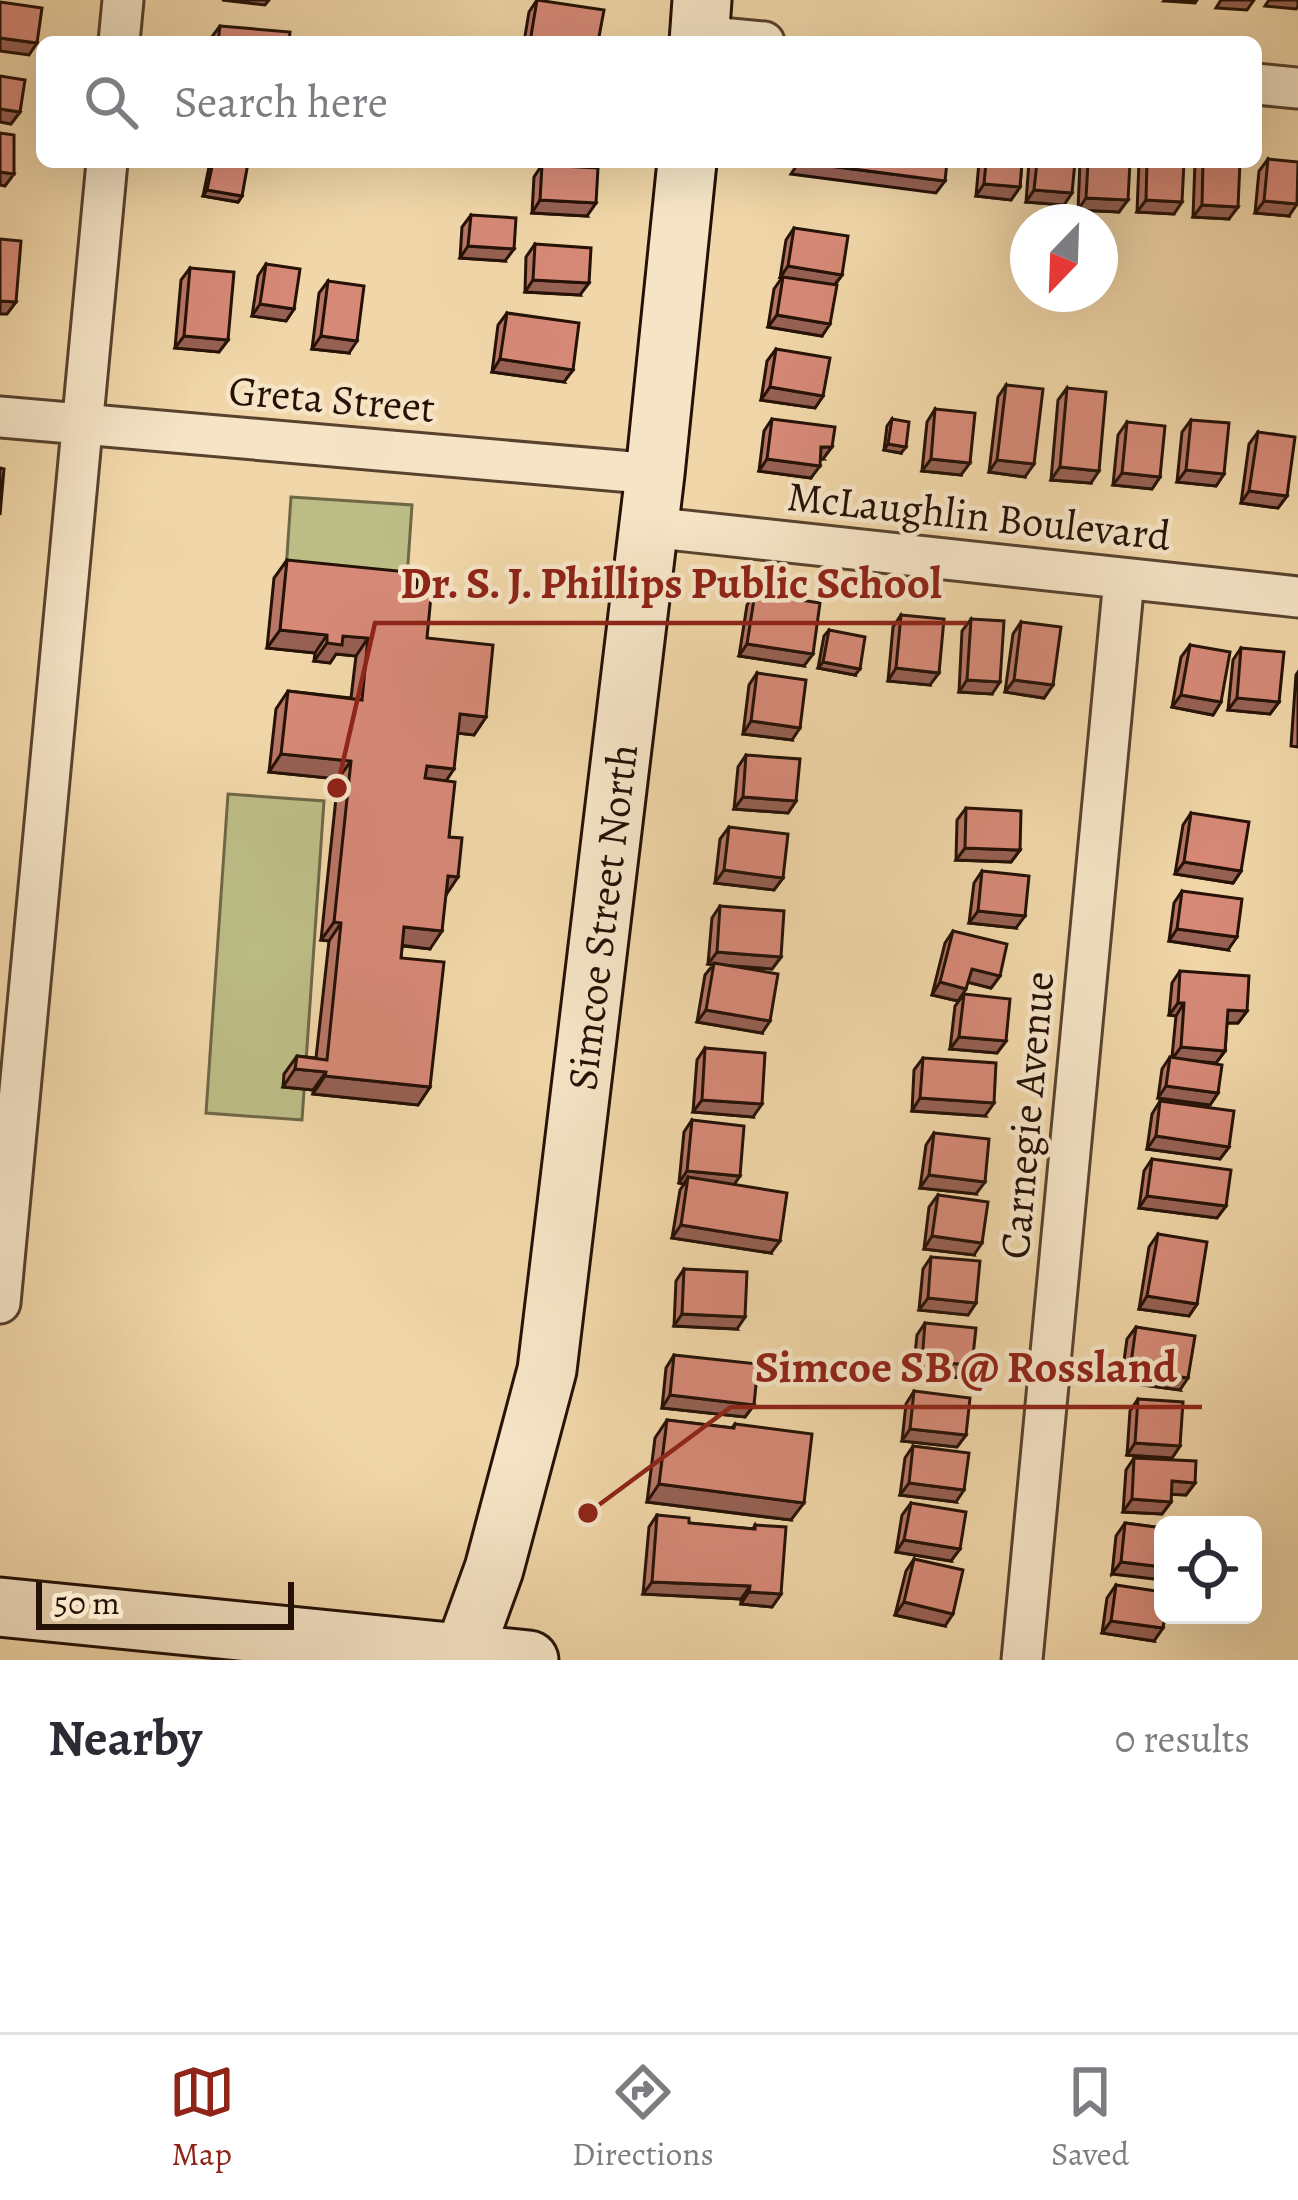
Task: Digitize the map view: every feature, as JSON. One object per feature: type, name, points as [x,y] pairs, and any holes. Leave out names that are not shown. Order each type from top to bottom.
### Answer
[{"type":"main road","name":"Simcoe Street North","points":[[462,1655],[494,1569],[547,1370],[652,500],[686,168]]},
{"type":"main road","points":[[0,1606],[529,1660]]},
{"type":"street","points":[[120,36],[123,0]]},
{"type":"street","points":[[700,26],[740,36]]},
{"type":"street","points":[[1262,85],[1298,88]]},
{"type":"street","points":[[0,1304],[106,168]]},
{"type":"street","name":"Greta Street","points":[[0,417],[652,500]]},
{"type":"street","name":"McLaughlin Boulevard","points":[[652,500],[1124,579],[1298,598]]},
{"type":"street","name":"Carnegie Avenue","points":[[1022,1660],[1124,579]]},
{"type":"green space","points":[[291,497],[412,505],[407,578],[286,570]]},
{"type":"green space","points":[[228,794],[324,801],[302,1120],[206,1113]]},
{"type":"building","points":[[537,0],[604,10],[599,36],[531,36]]},
{"type":"building","points":[[0,2],[42,8],[36,43],[0,38]]},
{"type":"building","points":[[220,26],[290,32],[290,36],[219,36]]},
{"type":"building","points":[[0,76],[25,80],[20,112],[0,109]]},
{"type":"building","points":[[0,133],[14,135],[14,174],[0,172]]},
{"type":"building","points":[[1268,159],[1298,162],[1297,204],[1264,201]]},
{"type":"building","points":[[212,168],[247,168],[242,196],[207,190]]},
{"type":"building","points":[[542,168],[598,168],[596,203],[540,200]]},
{"type":"building","points":[[845,168],[946,168],[945,181]]},
{"type":"building","points":[[985,168],[1022,168],[1020,187],[984,184]]},
{"type":"building","points":[[1036,168],[1074,168],[1072,193],[1034,190]]},
{"type":"building","points":[[1088,168],[1130,168],[1128,200],[1086,198]]},
{"type":"building","points":[[1147,168],[1184,168],[1182,202],[1146,200]]},
{"type":"building","points":[[1203,168],[1240,168],[1238,207],[1202,205]]},
{"type":"building","points":[[471,215],[516,218],[514,249],[468,246]]},
{"type":"building","points":[[794,228],[848,236],[842,275],[788,266]]},
{"type":"building","points":[[0,239],[21,241],[16,302],[0,301]]},
{"type":"building","points":[[535,244],[591,248],[589,283],[533,280]]},
{"type":"building","points":[[266,264],[300,269],[294,309],[260,304]]},
{"type":"building","points":[[190,268],[234,272],[228,340],[184,336]]},
{"type":"building","points":[[783,277],[837,285],[830,324],[777,315]]},
{"type":"building","points":[[328,281],[364,286],[357,341],[321,336]]},
{"type":"building","points":[[507,313],[579,323],[573,370],[500,359]]},
{"type":"building","points":[[776,349],[830,358],[823,396],[770,387]]},
{"type":"building","points":[[1006,385],[1043,389],[1034,464],[997,460]]},
{"type":"building","points":[[1067,388],[1106,392],[1099,471],[1060,467]]},
{"type":"building","points":[[935,409],[975,413],[970,463],[931,459]]},
{"type":"building","points":[[772,419],[835,427],[832,447],[821,447],[820,466],[767,459]]},
{"type":"building","points":[[892,419],[909,422],[906,447],[888,444]]},
{"type":"building","points":[[1191,420],[1229,423],[1224,474],[1186,470]]},
{"type":"building","points":[[1127,422],[1165,426],[1160,477],[1122,473]]},
{"type":"building","points":[[1258,432],[1295,437],[1287,496],[1249,491]]},
{"type":"building","points":[[0,468],[4,469],[0,515]]},
{"type":"building","points":[[287,560],[418,573],[416,595],[431,596],[427,638],[493,645],[486,717],[460,714],[454,769],[427,766],[425,778],[455,782],[449,837],[462,838],[458,877],[448,876],[442,931],[404,927],[401,958],[444,962],[430,1087],[295,1069],[297,1056],[327,1060],[341,923],[334,922],[351,761],[281,754],[288,691],[362,700],[368,638],[343,636],[342,645],[327,643],[327,635],[280,630]]},
{"type":"building","points":[[755,593],[820,603],[813,654],[747,644]]},
{"type":"building","points":[[901,615],[944,619],[939,673],[896,668]]},
{"type":"building","points":[[971,619],[1004,621],[1000,682],[967,680]]},
{"type":"building","points":[[1021,622],[1061,627],[1053,685],[1014,680]]},
{"type":"building","points":[[829,630],[865,637],[860,669],[823,662]]},
{"type":"building","points":[[1190,645],[1230,652],[1221,702],[1181,695]]},
{"type":"building","points":[[1241,648],[1284,652],[1279,702],[1237,698]]},
{"type":"building","points":[[757,673],[806,680],[800,728],[751,721]]},
{"type":"building","points":[[746,755],[800,759],[796,801],[743,797]]},
{"type":"building","points":[[966,808],[1021,811],[1020,850],[965,848]]},
{"type":"building","points":[[1191,813],[1249,822],[1241,871],[1184,862]]},
{"type":"building","points":[[729,827],[788,834],[783,878],[724,870]]},
{"type":"building","points":[[982,871],[1029,876],[1025,916],[978,911]]},
{"type":"building","points":[[1182,891],[1242,899],[1237,937],[1177,929]]},
{"type":"building","points":[[720,906],[784,911],[781,957],[717,952]]},
{"type":"building","points":[[953,931],[1007,944],[1000,976],[972,969],[966,989],[940,982]]},
{"type":"building","points":[[714,963],[778,974],[770,1021],[706,1010]]},
{"type":"building","points":[[1180,971],[1249,976],[1247,1011],[1228,1010],[1225,1051],[1181,1047]]},
{"type":"building","points":[[964,994],[1010,999],[1006,1041],[959,1037]]},
{"type":"building","points":[[705,1048],[765,1053],[762,1104],[702,1100]]},
{"type":"building","points":[[1170,1057],[1222,1065],[1218,1093],[1166,1086]]},
{"type":"building","points":[[923,1058],[996,1063],[994,1103],[920,1098]]},
{"type":"building","points":[[1160,1101],[1234,1111],[1229,1147],[1156,1136]]},
{"type":"building","points":[[692,1120],[744,1126],[740,1176],[687,1171]]},
{"type":"building","points":[[934,1133],[989,1139],[985,1182],[929,1175]]},
{"type":"building","points":[[1152,1159],[1231,1170],[1226,1206],[1147,1196]]},
{"type":"building","points":[[688,1177],[787,1193],[780,1241],[681,1225]]},
{"type":"building","points":[[938,1195],[988,1202],[982,1243],[932,1236]]},
{"type":"building","points":[[1158,1234],[1207,1242],[1197,1304],[1147,1296]]},
{"type":"building","points":[[931,1257],[980,1261],[976,1303],[928,1298]]},
{"type":"building","points":[[684,1269],[747,1272],[745,1317],[682,1314]]},
{"type":"building","points":[[925,1323],[976,1328],[972,1365],[922,1361]]},
{"type":"building","points":[[1136,1327],[1195,1336],[1188,1378],[1130,1370]]},
{"type":"building","points":[[674,1355],[758,1364],[754,1405],[670,1395]]},
{"type":"building","points":[[914,1391],[970,1398],[966,1435],[910,1429]]},
{"type":"building","points":[[1138,1399],[1183,1402],[1180,1446],[1135,1443]]},
{"type":"building","points":[[667,1420],[812,1434],[804,1503],[659,1484]]},
{"type":"building","points":[[913,1446],[969,1453],[964,1490],[909,1483]]},
{"type":"building","points":[[1134,1458],[1196,1461],[1195,1483],[1172,1481],[1171,1502],[1132,1499]]},
{"type":"building","points":[[911,1503],[966,1512],[960,1549],[904,1540]]},
{"type":"building","points":[[657,1515],[689,1518],[689,1523],[786,1527],[781,1594],[749,1592],[750,1586],[652,1582]]},
{"type":"building","points":[[1125,1523],[1154,1527],[1154,1566],[1121,1562]]},
{"type":"building","points":[[914,1559],[963,1570],[953,1614],[904,1602]]},
{"type":"building","points":[[1116,1585],[1154,1591],[1154,1624],[1164,1624],[1163,1628],[1111,1621]]},
{"type":"place","name":"Dr. S. J. Phillips Public School","points":[[337,788]]},
{"type":"place","name":"Simcoe SB @ Rossland","points":[[588,1513]]}]
